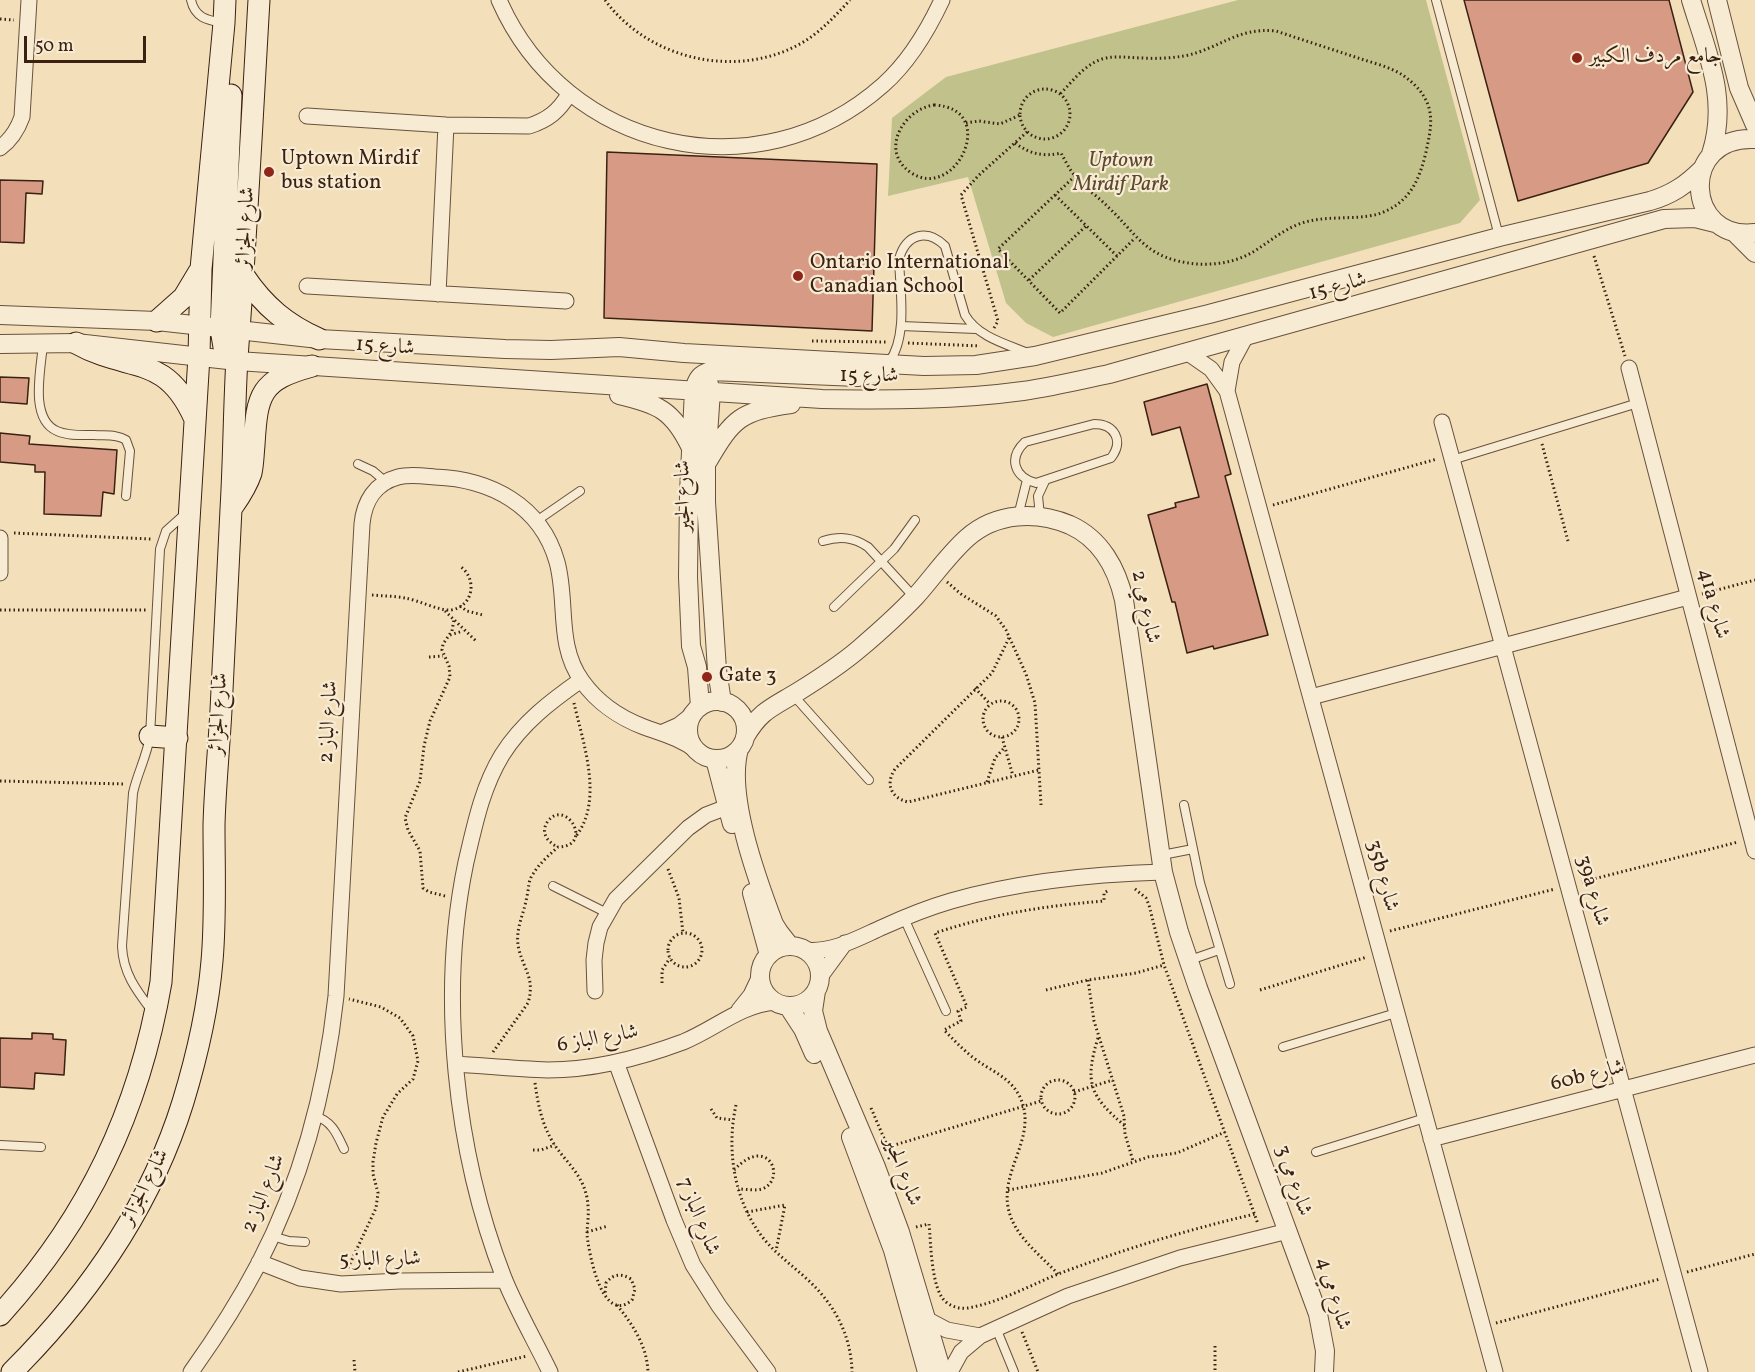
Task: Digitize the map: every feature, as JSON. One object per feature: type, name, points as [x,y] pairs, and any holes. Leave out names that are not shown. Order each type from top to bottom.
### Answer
[{"type":"main road","name":"شارع الجزائر","points":[[0,1315],[30,1281],[64,1235],[99,1176],[138,1081],[156,1016],[165,949],[199,356],[201,269],[225,0]]},
{"type":"main road","name":"شارع الجزائر","points":[[12,1372],[56,1326],[122,1236],[156,1172],[182,1104],[193,1069],[205,1015],[212,960],[215,893],[214,819],[237,360],[230,330],[244,276],[259,0]]},
{"type":"main road","points":[[224,23],[230,45],[232,69],[230,330]]},
{"type":"main road","points":[[157,321],[184,297],[201,269]]},
{"type":"main road","points":[[244,276],[270,309],[293,326],[319,339]]},
{"type":"main road","points":[[76,344],[96,354],[158,372],[183,394],[194,418]]},
{"type":"main road","points":[[231,509],[251,472],[256,412],[261,398],[268,387],[279,378],[312,366]]},
{"type":"main road","points":[[150,736],[177,738]]},
{"type":"street","points":[[0,148],[9,142],[17,131],[22,117],[29,0]]},
{"type":"street","points":[[499,0],[523,45],[544,71],[569,94],[609,120],[635,132],[672,143],[710,147],[747,146],[785,139],[820,126],[854,108],[883,85],[909,57],[930,26],[942,0]]},
{"type":"street","points":[[1691,0],[1717,94],[1718,124],[1699,192],[1708,214],[1715,223]]},
{"type":"street","points":[[1717,0],[1739,88],[1755,125]]},
{"type":"street","points":[[307,116],[446,125],[529,126],[553,115],[569,94]]},
{"type":"street","points":[[438,294],[446,125]]},
{"type":"street","name":"شارع 15","points":[[0,315],[157,321],[319,339],[528,350],[619,347],[684,353],[924,366],[976,365],[1035,356],[1209,314],[1499,237],[1662,198],[1683,186],[1720,146],[1742,138],[1755,139]]},
{"type":"street","name":"شارع 15","points":[[0,344],[76,344],[312,366],[822,399],[949,398],[1025,391],[1109,374],[1664,219],[1695,218],[1715,223],[1735,233]]},
{"type":"street","points":[[1735,233],[1755,233]]},
{"type":"street","points":[[1735,233],[1755,253]]},
{"type":"street","points":[[307,286],[566,301]]},
{"type":"street","points":[[1209,314],[1218,345]]},
{"type":"street","name":"35b شارع","points":[[1227,391],[1232,362],[1246,336]]},
{"type":"street","points":[[684,353],[699,364],[705,373]]},
{"type":"street","name":"35b شارع","points":[[1188,353],[1211,369],[1227,391],[1495,1372]]},
{"type":"street","points":[[703,390],[697,380],[711,371],[858,377],[874,374],[888,364]]},
{"type":"street","name":"41a شارع","points":[[1629,368],[1755,851]]},
{"type":"street","points":[[598,385],[612,393],[661,407],[682,429],[692,451]]},
{"type":"street","name":"شارع الجير","points":[[696,711],[697,667],[691,646],[688,535],[692,451],[703,390]]},
{"type":"street","name":"شارع الجير","points":[[703,390],[709,550],[717,649],[725,670],[728,704]]},
{"type":"street","points":[[705,465],[729,428],[745,415],[766,407],[822,399]]},
{"type":"street","name":"39a شارع","points":[[1442,422],[1700,1372]]},
{"type":"street","points":[[386,482],[405,476],[468,480],[500,493],[525,510],[544,534],[557,562],[561,580],[566,640],[576,683],[625,718],[681,740],[709,758],[728,756],[742,743]]},
{"type":"street","name":"شارع الباز 2","points":[[191,1372],[226,1320],[260,1262],[296,1177],[315,1116],[328,1056],[336,996],[363,514],[371,495],[386,482]]},
{"type":"street","name":"شارع مي 2","points":[[742,743],[755,721],[768,708],[793,695],[854,653],[915,597],[959,546],[980,528],[992,522],[1018,516],[1040,516],[1058,520],[1075,527],[1103,551],[1120,583],[1162,864]]},
{"type":"street","points":[[0,573],[6,535]]},
{"type":"street","points":[[1311,697],[1688,597]]},
{"type":"street","points":[[691,646],[706,652],[717,649]]},
{"type":"street","points":[[550,1372],[505,1280],[478,1195],[463,1119],[456,1064],[452,998],[454,931],[458,898],[476,816],[492,774],[516,736],[550,702],[576,683]]},
{"type":"street","points":[[663,732],[679,725],[710,702],[728,704],[742,717],[745,723],[735,777],[746,833],[778,932],[816,962],[818,984]]},
{"type":"street","name":"شارع مي 2","points":[[728,704],[751,709],[768,708]]},
{"type":"street","points":[[696,711],[688,733],[697,751]]},
{"type":"street","points":[[715,759],[769,955]]},
{"type":"street","points":[[596,991],[594,960],[596,943],[607,913],[622,893],[697,821],[706,814],[727,807]]},
{"type":"street","points":[[845,943],[818,984],[801,1004],[782,1004],[764,991],[760,976],[764,961],[775,950],[798,948],[826,950],[931,907],[964,898],[1039,882],[1101,875],[1162,864]]},
{"type":"street","name":"شارع مي 3","points":[[950,1372],[961,1352],[980,1336],[1068,1296],[1180,1258],[1288,1231],[1188,961],[1162,864]]},
{"type":"street","name":"شارع الباز 6","points":[[737,1012],[751,995],[760,976]]},
{"type":"street","name":"شارع الجير","points":[[818,984],[813,1011],[818,1031],[876,1167],[900,1232],[942,1372]]},
{"type":"street","name":"شارع الباز 6","points":[[456,1064],[571,1069],[616,1062],[685,1041],[755,1004],[782,1004]]},
{"type":"street","name":"شارع الجير","points":[[782,1004],[807,1038],[865,1173],[905,1289],[927,1372]]},
{"type":"street","name":"60b شارع","points":[[1431,1139],[1755,1055]]},
{"type":"street","name":"شارع الباز 7","points":[[616,1062],[674,1220],[693,1264],[719,1306],[768,1372]]},
{"type":"street","name":"شارع مي 4","points":[[1288,1231],[1318,1314],[1325,1352],[1324,1372]]},
{"type":"street","name":"شارع الباز 5","points":[[260,1262],[300,1278],[341,1284],[505,1280]]},
{"type":"street","points":[[928,1320],[947,1330],[980,1336]]},
{"type":"lane","points":[[191,0],[193,8],[200,17],[224,23]]},
{"type":"lane","points":[[1436,0],[1499,237]]},
{"type":"lane","points":[[888,364],[900,343],[899,259],[902,249],[908,241],[928,236],[938,239],[945,246],[965,315],[976,328],[1035,356]]},
{"type":"lane","points":[[901,326],[976,328]]},
{"type":"lane","points":[[43,344],[39,400],[41,415],[45,422],[57,432],[116,436],[126,441],[130,451],[126,496]]},
{"type":"lane","points":[[1451,458],[1638,404]]},
{"type":"lane","points":[[1094,423],[1111,428],[1116,434],[1118,443],[1111,458],[1045,481],[1036,483],[1020,475],[1015,457],[1018,448],[1025,442],[1094,423]]},
{"type":"lane","points":[[358,464],[373,471],[386,482]]},
{"type":"lane","points":[[1018,516],[1027,480]]},
{"type":"lane","points":[[1040,516],[1038,496],[1045,481]]},
{"type":"lane","points":[[535,522],[580,491]]},
{"type":"lane","points":[[156,1016],[128,976],[122,956],[135,785],[148,750],[150,736],[162,539],[173,523],[189,511]]},
{"type":"lane","points":[[834,607],[902,540],[915,520]]},
{"type":"lane","points":[[823,541],[835,537],[860,541],[915,597]]},
{"type":"lane","points":[[793,695],[869,780]]},
{"type":"lane","points":[[1184,805],[1192,849],[1230,984]]},
{"type":"lane","points":[[1162,864],[1192,849]]},
{"type":"lane","points":[[553,886],[607,913]]},
{"type":"lane","points":[[904,918],[946,1011]]},
{"type":"lane","points":[[1188,961],[1219,950]]},
{"type":"lane","points":[[1283,1047],[1396,1012]]},
{"type":"lane","points":[[315,1116],[332,1126],[344,1149]]},
{"type":"lane","points":[[1316,1152],[1425,1118]]},
{"type":"lane","points":[[0,1145],[41,1147]]},
{"type":"lane","points":[[272,1236],[283,1240],[305,1242]]},
{"type":"lane","points":[[996,1328],[1014,1372]]},
{"type":"path","points":[[605,0],[635,31],[674,52],[689,57],[740,62],[767,58],[800,45],[825,27],[850,0]]},
{"type":"path","points":[[1015,143],[1032,153],[1041,155],[1061,153],[1075,176],[1108,206],[1135,238],[1164,257],[1210,265],[1232,261],[1252,252],[1284,231],[1313,220],[1371,216],[1385,212],[1403,200],[1416,183],[1422,169],[1431,128],[1429,107],[1419,88],[1403,75],[1384,66],[1276,31],[1264,30],[1240,34],[1202,51],[1182,56],[1112,57],[1101,60],[1081,72],[1060,94]]},
{"type":"path","points":[[1045,89],[1060,94],[1069,108],[1068,123],[1064,130],[1058,135],[1042,138],[1028,131],[1020,115],[1025,100],[1037,90],[1045,89]]},
{"type":"path","points":[[934,105],[950,108],[966,123],[967,147],[959,161],[947,172],[940,176],[923,178],[910,172],[900,161],[896,146],[899,130],[908,117],[920,109],[934,105]]},
{"type":"path","points":[[966,123],[979,121],[1000,124],[1020,115]]},
{"type":"path","points":[[810,341],[983,346],[998,321],[961,195],[1028,131]]},
{"type":"path","points":[[1075,176],[998,249],[1060,313],[1135,238]]},
{"type":"path","points":[[1055,195],[1117,256]]},
{"type":"path","points":[[1029,281],[1086,226]]},
{"type":"path","points":[[1589,240],[1629,368]]},
{"type":"path","points":[[1539,434],[1568,541]]},
{"type":"path","points":[[1259,509],[1451,458]]},
{"type":"path","points":[[6,535],[162,539]]},
{"type":"path","points":[[358,594],[404,598],[450,610],[460,606],[468,598],[472,587],[469,575],[461,567]]},
{"type":"path","points":[[938,572],[961,594],[996,616],[1026,674],[1035,703],[1041,806]]},
{"type":"path","points":[[1688,597],[1755,580]]},
{"type":"path","points":[[460,606],[467,611],[483,615]]},
{"type":"path","points":[[0,610],[158,610]]},
{"type":"path","points":[[444,610],[476,641]]},
{"type":"path","points":[[454,619],[454,625],[443,644],[443,656],[449,666],[450,677],[430,721],[424,746],[420,781],[405,818],[408,830],[420,851],[423,888],[429,892],[458,898]]},
{"type":"path","points":[[449,636],[463,631]]},
{"type":"path","points":[[1009,638],[996,667],[895,769],[890,783],[895,796],[901,801],[908,802],[1039,770]]},
{"type":"path","points":[[429,657],[443,656]]},
{"type":"path","points":[[576,683],[587,764],[589,789],[587,813],[581,829],[572,843],[565,847],[551,844],[544,831],[547,823],[559,815],[573,821],[576,836]]},
{"type":"path","points":[[975,688],[990,704]]},
{"type":"path","points":[[1006,702],[1011,704],[1018,713],[1016,729],[1008,736],[991,734],[983,725],[983,713],[990,704],[1006,702]]},
{"type":"path","points":[[1002,737],[1013,776]]},
{"type":"path","points":[[987,783],[995,758],[1005,747]]},
{"type":"path","points":[[0,781],[135,785]]},
{"type":"path","points":[[486,1066],[498,1042],[528,1003],[532,986],[531,978],[519,948],[518,927],[530,879],[537,868],[558,847]]},
{"type":"path","points":[[662,853],[677,890],[682,933]]},
{"type":"path","points":[[1129,887],[1137,890],[1146,898],[1149,905],[1164,965],[1263,1238]]},
{"type":"path","points":[[1058,1274],[1016,1227],[1009,1209],[1007,1190],[1014,1158],[1023,1138],[1026,1120],[1020,1098],[1008,1081],[974,1058],[944,1030],[961,1021],[957,1011],[967,1007],[935,933],[1017,910],[1104,901],[1104,893],[1112,889]]},
{"type":"path","points":[[689,934],[699,940],[702,952],[697,963],[685,967],[674,963],[670,958],[670,942],[678,935],[689,934]]},
{"type":"path","points":[[1260,990],[1380,953]]},
{"type":"path","points":[[662,983],[662,970],[670,958]]},
{"type":"path","points":[[1046,990],[1088,980],[1136,973],[1164,965]]},
{"type":"path","points":[[1088,980],[1098,1037],[1125,1116],[1125,1127],[1133,1161]]},
{"type":"path","points":[[336,996],[381,1007],[400,1018],[413,1036],[418,1061],[413,1078],[397,1094],[383,1117],[373,1162],[373,1174],[378,1193],[376,1208],[341,1284]]},
{"type":"path","points":[[1098,1037],[1090,1068],[1092,1086],[1102,1104],[1125,1127]]},
{"type":"path","points":[[533,1069],[539,1112],[555,1145],[583,1184],[588,1207],[587,1232],[596,1277],[607,1299],[617,1305],[640,1340],[647,1355],[648,1372]]},
{"type":"path","points":[[1074,1092],[1113,1080]]},
{"type":"path","points":[[1053,1081],[1066,1083],[1074,1092],[1073,1105],[1062,1114],[1049,1112],[1041,1101],[1043,1089],[1053,1081]]},
{"type":"path","points":[[888,1147],[1041,1101]]},
{"type":"path","points":[[736,1105],[731,1136],[734,1170],[747,1212],[764,1239],[813,1285],[835,1312],[847,1337],[852,1372]]},
{"type":"path","points":[[711,1109],[717,1118],[733,1120]]},
{"type":"path","points":[[1007,1190],[1086,1177],[1133,1161],[1176,1153],[1225,1132]]},
{"type":"path","points":[[533,1150],[555,1145]]},
{"type":"path","points":[[734,1170],[743,1160],[754,1155],[765,1158],[773,1167],[773,1179],[765,1188],[738,1189]]},
{"type":"path","points":[[747,1212],[785,1205],[776,1252]]},
{"type":"path","points":[[915,1227],[929,1224],[937,1289],[940,1296],[952,1306],[968,1308],[1110,1255],[1183,1232],[1255,1214]]},
{"type":"path","points":[[587,1232],[608,1226]]},
{"type":"path","points":[[1482,1326],[1755,1254]]},
{"type":"path","points":[[605,1294],[606,1283],[614,1275],[620,1274],[630,1279],[634,1283],[635,1295],[628,1304],[617,1305]]},
{"type":"path","points":[[1017,1319],[1038,1372]]},
{"type":"path","points":[[1215,1346],[1215,1372]]},
{"type":"path","points":[[458,1372],[525,1357],[537,1347]]},
{"type":"path","points":[[354,1360],[355,1372]]},
{"type":"green space","name":"Uptown Mirdif Park","points":[[1238,0],[1426,0],[1480,200],[1460,223],[1053,337],[1026,323],[1006,303],[968,177],[888,196],[892,118],[946,77]]},
{"type":"building","points":[[1464,0],[1669,0],[1693,92],[1648,163],[1518,201]]},
{"type":"building","points":[[607,152],[877,164],[872,331],[604,318]]},
{"type":"building","points":[[0,180],[43,181],[42,194],[26,193],[24,243],[0,242]]},
{"type":"building","points":[[0,377],[29,378],[27,404],[0,402]]},
{"type":"building","points":[[1207,384],[1231,474],[1225,476],[1268,635],[1214,649],[1213,646],[1187,653],[1175,602],[1172,602],[1148,515],[1176,507],[1175,503],[1199,497],[1180,427],[1152,435],[1144,402]]},
{"type":"building","points":[[0,433],[30,436],[29,444],[117,450],[114,494],[103,492],[101,516],[44,514],[45,472],[35,472],[35,465],[0,462]]},
{"type":"building","points":[[32,1033],[53,1034],[53,1039],[66,1040],[64,1075],[35,1073],[34,1089],[0,1087],[0,1038],[32,1039]]},
{"type":"place","name":"جامع مردف الكبير","points":[[1577,58]]},
{"type":"place","name":"Uptown Mirdif bus station","points":[[269,172]]},
{"type":"place","name":"Ontario International Canadian School","points":[[798,276]]},
{"type":"place","name":"Gate 3","points":[[707,677]]}]
